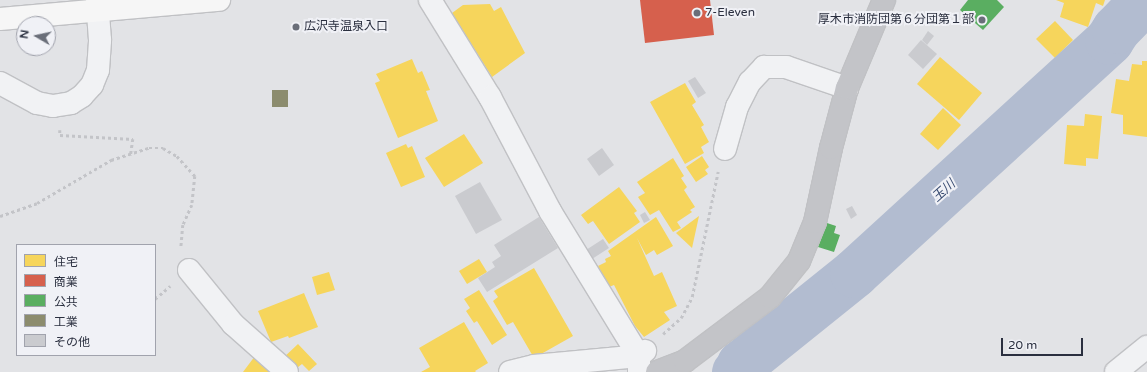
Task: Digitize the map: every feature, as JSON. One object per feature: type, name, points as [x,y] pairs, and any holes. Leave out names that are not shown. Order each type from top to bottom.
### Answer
[{"type":"main road","points":[[0,19],[97,5],[219,0]]},
{"type":"street","points":[[430,0],[490,97],[550,211],[641,360],[534,366],[510,372]]},
{"type":"street","points":[[656,372],[685,361],[770,298],[799,261],[815,222],[831,148],[847,88],[884,0]]},
{"type":"street","points":[[0,83],[37,103],[60,106],[71,103],[82,96],[92,85],[98,70],[100,40],[97,5]]},
{"type":"street","points":[[725,149],[738,107],[750,82],[764,66],[786,67],[847,88]]},
{"type":"street","points":[[189,270],[233,324],[288,372]]},
{"type":"street","points":[[1116,372],[1147,347]]},
{"type":"path","points":[[60,106],[60,135],[133,139],[131,154]]},
{"type":"path","points":[[0,216],[37,203],[111,160],[149,148],[163,148],[177,156],[195,176],[192,205],[182,225],[180,243],[189,270]]},
{"type":"path","points":[[641,360],[681,318],[692,297],[721,158],[725,149]]},
{"type":"building: 住宅","points":[[1056,0],[1105,0],[1103,6],[1096,3],[1088,27],[1060,17],[1064,3]]},
{"type":"building: 住宅","points":[[490,4],[494,11],[501,7],[525,53],[492,77],[452,13],[463,5]]},
{"type":"building: 住宅","points":[[1055,21],[1073,40],[1055,58],[1036,39]]},
{"type":"building: 住宅","points":[[940,57],[982,93],[959,120],[917,84]]},
{"type":"building: 住宅","points":[[412,59],[418,73],[422,71],[430,90],[426,91],[438,121],[398,138],[375,83],[380,81],[376,74]]},
{"type":"building: 住宅","points":[[1142,61],[1147,61],[1147,137],[1123,134],[1123,115],[1111,113],[1116,79],[1129,81],[1132,64],[1142,65]]},
{"type":"building: 住宅","points":[[685,83],[696,102],[692,105],[704,125],[701,127],[709,142],[701,147],[704,153],[685,164],[650,102]]},
{"type":"building: 住宅","points":[[943,108],[961,125],[938,150],[920,134]]},
{"type":"building: 住宅","points":[[1085,114],[1102,116],[1098,159],[1086,158],[1086,166],[1064,164],[1067,125],[1084,126]]},
{"type":"building: 住宅","points":[[464,134],[483,163],[444,187],[425,158]]},
{"type":"building: 住宅","points":[[406,144],[408,148],[412,146],[425,177],[401,187],[386,153]]},
{"type":"building: 住宅","points":[[702,156],[709,167],[705,170],[708,174],[696,182],[686,167]]},
{"type":"building: 住宅","points":[[673,158],[684,176],[681,178],[687,187],[684,190],[695,207],[690,210],[692,212],[677,222],[681,228],[673,232],[659,210],[650,215],[638,197],[645,193],[637,182]]},
{"type":"building: 住宅","points":[[619,187],[637,211],[634,213],[640,222],[609,244],[593,221],[588,224],[581,215]]},
{"type":"building: 住宅","points":[[699,216],[692,248],[676,233]]},
{"type":"building: 住宅","points":[[656,217],[673,246],[657,255],[654,250],[646,255],[637,238],[654,276],[662,272],[677,306],[664,312],[670,320],[644,337],[635,326],[614,285],[609,287],[598,266],[606,262],[605,259],[611,256],[608,251]]},
{"type":"building: 住宅","points":[[479,259],[487,272],[467,284],[459,271]]},
{"type":"building: 住宅","points":[[534,268],[573,336],[534,358],[513,322],[507,325],[493,301],[498,297],[494,291]]},
{"type":"building: 住宅","points":[[329,272],[335,290],[317,295],[312,277]]},
{"type":"building: 住宅","points":[[479,290],[507,335],[492,345],[477,321],[474,323],[466,311],[470,308],[464,299]]},
{"type":"building: 住宅","points":[[304,293],[318,327],[289,338],[288,336],[271,342],[258,311]]},
{"type":"building: 住宅","points":[[464,322],[488,363],[475,371],[476,372],[421,372],[430,367],[419,348]]},
{"type":"building: 住宅","points":[[298,344],[317,364],[309,371],[302,364],[293,371],[282,359]]},
{"type":"building: 住宅","points":[[255,356],[271,372],[243,372]]},
{"type":"building: 商業","points":[[640,0],[710,0],[714,35],[645,43]]},
{"type":"building: 公共","name":"厚木市消防団第６分団第１部","points":[[968,0],[997,0],[1004,7],[983,30],[960,10]]},
{"type":"building: 公共","points":[[827,223],[836,226],[834,233],[840,235],[834,252],[818,247]]},
{"type":"building: 工業","points":[[272,90],[288,90],[288,107],[272,107]]},
{"type":"building: その他","points":[[928,31],[934,36],[927,45],[922,40]]},
{"type":"building: その他","points":[[921,40],[937,54],[923,69],[908,55]]},
{"type":"building: その他","points":[[695,77],[706,93],[698,98],[688,81]]},
{"type":"building: その他","points":[[602,148],[614,165],[599,176],[587,159]]},
{"type":"building: その他","points":[[480,182],[502,220],[476,234],[455,196]]},
{"type":"building: その他","points":[[852,206],[857,215],[851,219],[846,209]]},
{"type":"building: その他","points":[[645,212],[650,220],[644,223],[640,215]]},
{"type":"building: その他","points":[[539,217],[558,248],[487,292],[478,278],[495,267],[492,262],[501,256],[494,245]]},
{"type":"building: その他","points":[[603,239],[609,248],[592,259],[586,250]]},
{"type":"waterway","name":"玉川","points":[[736,372],[740,369],[741,364],[854,273],[1109,40],[1116,29],[1144,0]]},
{"type":"place","name":"7-Eleven","points":[[697,13]]},
{"type":"place","name":"厚木市消防団第６分団第１部","points":[[982,20]]},
{"type":"place","name":"広沢寺温泉入口","points":[[296,27]]}]
